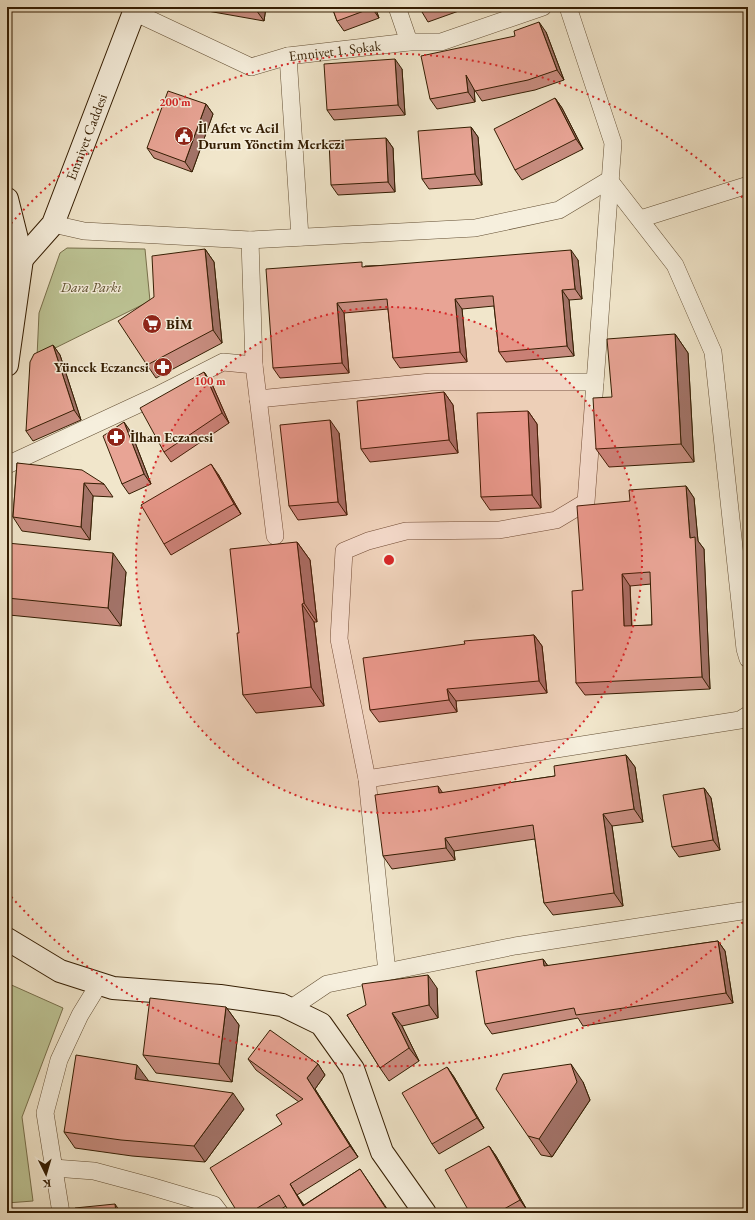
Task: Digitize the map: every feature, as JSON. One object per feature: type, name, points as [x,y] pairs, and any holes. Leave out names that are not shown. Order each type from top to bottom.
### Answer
[{"type":"street","points":[[397,7],[409,42]]},
{"type":"street","name":"Emniyet 1. Sokak","points":[[135,10],[252,67],[288,56],[409,42],[441,42],[543,7]]},
{"type":"street","points":[[387,972],[367,779],[339,639],[344,551],[368,541],[406,531],[499,530],[556,520],[586,502],[614,143],[568,7]]},
{"type":"street","name":"Emniyet Caddesi","points":[[22,259],[53,224],[135,10]]},
{"type":"street","points":[[288,56],[300,237]]},
{"type":"street","points":[[610,180],[675,265],[713,352],[745,649],[748,659]]},
{"type":"street","points":[[53,224],[84,231],[250,240],[475,228],[559,210],[610,180]]},
{"type":"street","points":[[640,220],[748,185]]},
{"type":"street","points":[[7,199],[22,259],[12,287],[7,365]]},
{"type":"street","points":[[250,240],[254,365],[275,536]]},
{"type":"street","points":[[7,465],[156,396],[223,362],[254,365]]},
{"type":"street","points":[[258,399],[431,382],[595,382]]},
{"type":"street","points":[[367,779],[740,720],[748,716]]},
{"type":"street","points":[[290,1009],[327,984],[515,946],[748,910]]},
{"type":"street","points":[[7,939],[60,971],[113,988],[220,996],[282,1005],[321,1024],[353,1069],[382,1152],[425,1213]]},
{"type":"street","points":[[61,1213],[45,1113],[59,1060],[80,1015],[99,984]]},
{"type":"street","points":[[54,1168],[94,1172],[150,1186],[214,1205],[220,1213]]},
{"type":"green space","name":"Dara Parkı","points":[[67,248],[145,249],[150,301],[37,357],[39,313],[60,253]]},
{"type":"green space","points":[[7,983],[63,1008],[22,1117],[33,1201],[7,1203]]},
{"type":"building","points":[[332,7],[372,7],[372,8],[337,21]]},
{"type":"building","points":[[420,7],[436,7],[422,12]]},
{"type":"building","points":[[539,22],[557,70],[528,80],[475,91],[466,75],[468,92],[430,99],[421,56],[515,36],[514,31]]},
{"type":"building","points":[[395,59],[398,105],[327,110],[324,64]]},
{"type":"building","name":"İl Afet ve Acil Durum Yönetim Merkezi","points":[[168,91],[206,104],[185,162],[147,148]]},
{"type":"building","points":[[555,98],[576,139],[515,170],[494,129]]},
{"type":"building","points":[[471,127],[475,174],[422,179],[418,131]]},
{"type":"building","points":[[386,138],[388,182],[331,185],[329,141]]},
{"type":"building","points":[[205,249],[213,330],[147,365],[118,321],[154,297],[152,256]]},
{"type":"building","points":[[571,250],[575,289],[562,290],[567,346],[499,352],[493,296],[489,296],[455,299],[460,352],[393,358],[387,299],[337,303],[342,363],[273,368],[266,269],[362,262],[362,267]]},
{"type":"building","points":[[675,334],[681,444],[596,449],[593,398],[612,397],[607,339]]},
{"type":"building","points":[[53,345],[74,410],[26,431],[30,362],[34,354]]},
{"type":"building","points":[[204,372],[222,413],[164,452],[140,408]]},
{"type":"building","points":[[444,392],[449,440],[361,449],[357,401]]},
{"type":"building","points":[[528,411],[532,495],[481,497],[477,413]]},
{"type":"building","points":[[330,420],[338,502],[289,506],[280,425]]},
{"type":"building","points":[[124,422],[144,474],[122,484],[103,436]]},
{"type":"building","points":[[17,463],[82,470],[104,484],[84,483],[81,527],[13,517]]},
{"type":"building","points":[[211,464],[234,504],[164,544],[141,505]]},
{"type":"building","points":[[686,486],[690,538],[695,537],[702,677],[576,683],[572,591],[583,590],[577,506],[630,501],[629,490]],"holes":[[[650,572],[652,625],[624,626],[622,574]]]},
{"type":"building","points":[[297,542],[311,687],[243,695],[237,633],[239,633],[230,549]]},
{"type":"building","points":[[7,543],[113,553],[108,608],[7,598]]},
{"type":"building","points":[[534,635],[539,681],[447,689],[449,700],[370,710],[363,658],[465,644],[464,641]]},
{"type":"building","points":[[626,755],[634,809],[603,814],[614,893],[544,903],[533,825],[445,838],[446,848],[383,856],[375,795],[438,786],[439,793],[555,776],[554,766]]},
{"type":"building","points":[[704,788],[713,840],[672,847],[663,795]]},
{"type":"building","points":[[718,941],[726,993],[576,1015],[574,1008],[485,1024],[476,971],[543,959],[544,966]]},
{"type":"building","points":[[428,975],[429,1005],[392,1013],[409,1048],[380,1068],[347,1015],[366,1005],[362,984]]},
{"type":"building","points":[[150,998],[226,1007],[219,1064],[143,1055]]},
{"type":"building","points":[[270,1030],[318,1064],[307,1078],[350,1146],[290,1184],[303,1206],[360,1169],[389,1213],[290,1213],[279,1195],[249,1213],[238,1213],[210,1168],[282,1124],[276,1115],[303,1099],[248,1059]]},
{"type":"building","points":[[76,1055],[137,1065],[135,1079],[233,1093],[194,1146],[121,1140],[64,1132]]},
{"type":"building","points":[[571,1064],[577,1082],[539,1139],[528,1136],[496,1089],[503,1074]]},
{"type":"building","points":[[447,1067],[477,1118],[432,1144],[402,1093]]},
{"type":"building","points":[[489,1146],[520,1200],[497,1213],[470,1213],[445,1170]]},
{"type":"building","points":[[115,1204],[116,1213],[75,1213],[75,1208]]},
{"type":"place","name":"İl Afet ve Acil Durum Yönetim Merkezi","points":[[184,136]]},
{"type":"place","name":"BİM","points":[[152,324]]},
{"type":"place","name":"Yüncek Eczanesi","points":[[163,367]]},
{"type":"place","name":"İlhan Eczanesi","points":[[116,437]]}]
